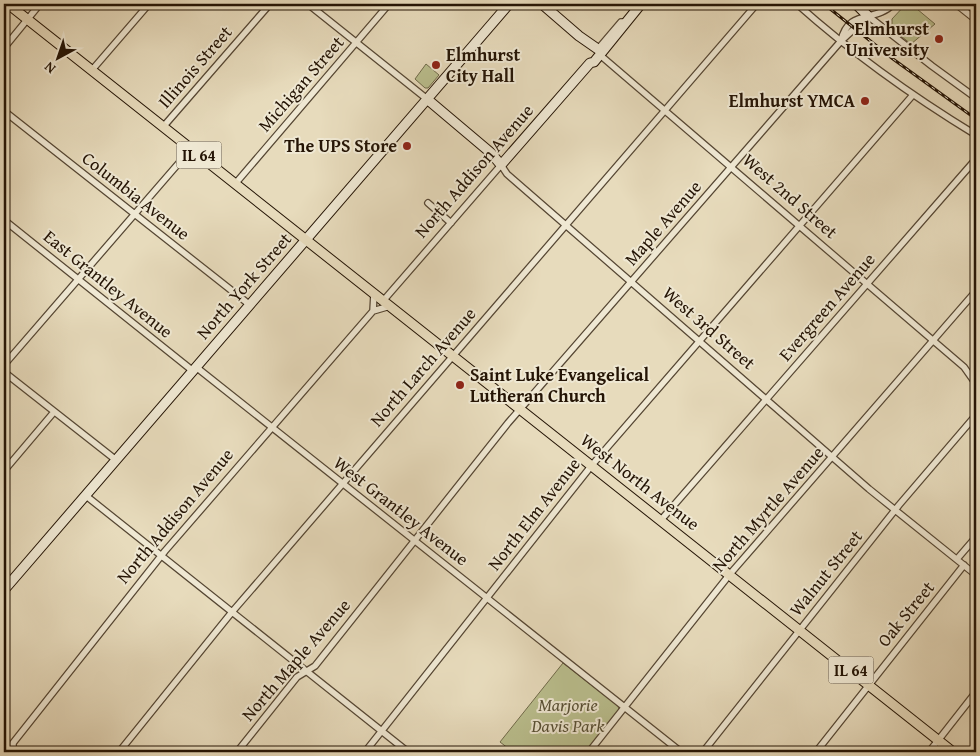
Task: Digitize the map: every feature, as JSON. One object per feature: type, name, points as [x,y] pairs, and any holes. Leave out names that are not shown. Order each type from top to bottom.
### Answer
[{"type":"main road","name":"IL 64","points":[[8,4],[306,240]]},
{"type":"main road","name":"North York Street","points":[[4,590],[509,4]]},
{"type":"main road","name":"West 2nd Street","points":[[542,4],[599,52]]},
{"type":"main road","name":"North Addison Avenue","points":[[501,165],[590,63],[594,62],[599,52],[623,22],[642,4]]},
{"type":"main road","points":[[856,4],[868,16]]},
{"type":"main road","name":"West 3rd Street","points":[[427,99],[491,152],[501,165]]},
{"type":"main road","name":"West North Avenue","points":[[306,240],[592,464],[953,752]]},
{"type":"street","points":[[4,48],[40,4]]},
{"type":"street","points":[[92,70],[149,4]]},
{"type":"street","name":"Illinois Street","points":[[163,127],[270,4]]},
{"type":"street","points":[[308,4],[427,99]]},
{"type":"street","name":"Michigan Street","points":[[234,184],[389,4]]},
{"type":"street","points":[[797,4],[840,41],[912,96],[976,135]]},
{"type":"street","name":"Maple Avenue","points":[[508,424],[840,41],[842,35],[854,21],[858,17],[882,14],[893,4]]},
{"type":"street","points":[[956,4],[976,20]]},
{"type":"street","name":"North Larch Avenue","points":[[119,752],[232,612],[755,6]]},
{"type":"street","points":[[868,16],[911,51],[976,98]]},
{"type":"street","name":"West 2nd Street","points":[[599,52],[964,367],[976,384]]},
{"type":"street","name":"North Elm Avenue","points":[[365,752],[592,464],[912,96]]},
{"type":"street","name":"Columbia Avenue","points":[[4,110],[250,305]]},
{"type":"street","points":[[4,365],[191,149]]},
{"type":"street","name":"Evergreen Avenue","points":[[661,520],[976,159]]},
{"type":"street","name":"North Addison Avenue","points":[[386,304],[451,223],[501,165]]},
{"type":"street","name":"West 3rd Street","points":[[501,165],[507,174],[565,225],[895,511],[976,575]]},
{"type":"street","points":[[428,203],[451,223]]},
{"type":"street","name":"East Grantley Avenue","points":[[4,220],[195,369]]},
{"type":"street","name":"North Myrtle Avenue","points":[[590,752],[730,574],[976,292]]},
{"type":"street","points":[[373,311],[374,294]]},
{"type":"street","points":[[373,311],[386,304]]},
{"type":"street","name":"North Addison Avenue","points":[[12,751],[13,742],[162,556],[373,311]]},
{"type":"street","name":"West Grantley Avenue","points":[[195,369],[681,752]]},
{"type":"street","points":[[4,372],[116,460]]},
{"type":"street","points":[[4,471],[54,412]]},
{"type":"street","name":"Walnut Street","points":[[703,752],[895,511],[976,415]]},
{"type":"street","name":"North Maple Avenue","points":[[237,752],[297,677],[315,666],[508,424]]},
{"type":"street","points":[[86,495],[408,752]]},
{"type":"street","points":[[957,560],[976,536]]},
{"type":"street","name":"Oak Street","points":[[816,752],[964,566]]},
{"type":"street","points":[[929,752],[976,692]]},
{"type":"green space","points":[[906,4],[911,4],[935,24],[911,44],[892,29],[892,19]]},
{"type":"green space","points":[[426,64],[439,75],[428,88],[425,88],[415,79]]},
{"type":"green space","name":"Marjorie Davis Park","points":[[563,663],[618,706],[619,710],[586,752],[513,752],[500,742]]},
{"type":"railway","points":[[824,4],[893,59],[976,119]]},
{"type":"place","name":"Elmhurst University","points":[[939,39]]},
{"type":"place","name":"Elmhurst City Hall","points":[[436,65]]},
{"type":"place","name":"Elmhurst YMCA","points":[[865,101]]},
{"type":"place","name":"The UPS Store","points":[[407,146]]},
{"type":"place","name":"Saint Luke Evangelical Lutheran Church","points":[[460,385]]}]
